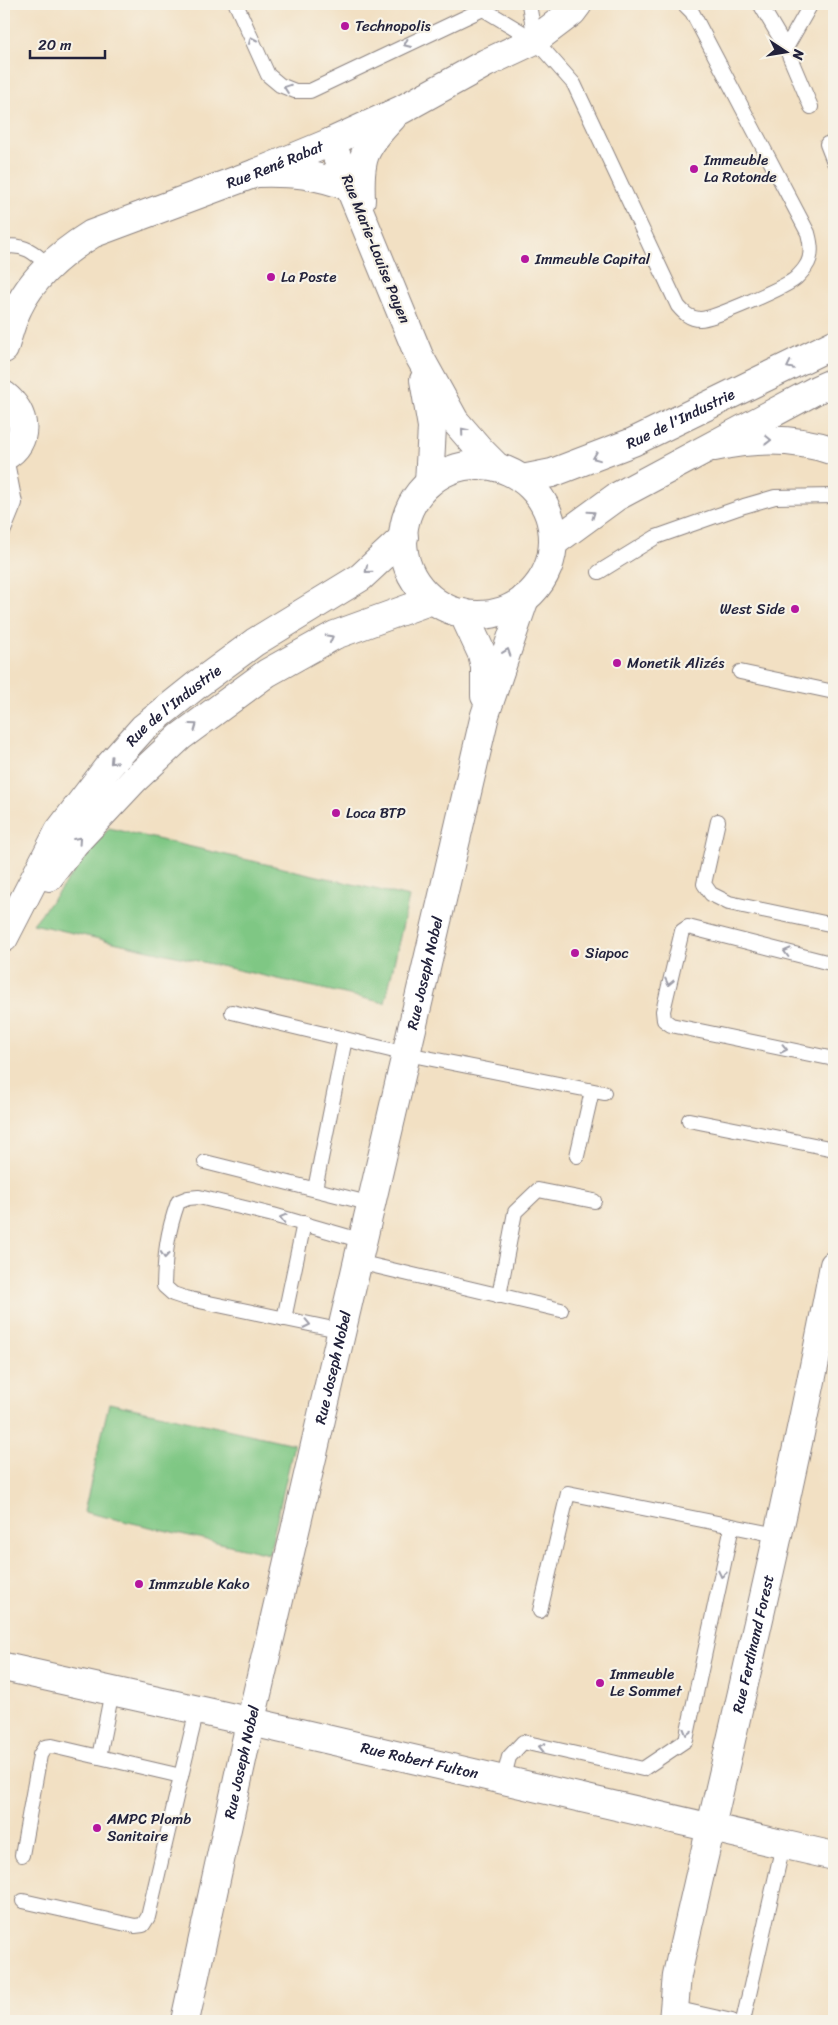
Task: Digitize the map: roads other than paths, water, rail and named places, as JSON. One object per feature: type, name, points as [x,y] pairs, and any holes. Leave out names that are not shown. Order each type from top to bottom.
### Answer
[{"type":"street","name":"Rue René Rabat","points":[[4,348],[18,307],[49,266],[73,246],[92,234],[256,173],[332,142],[401,110],[486,63],[535,40],[572,12],[578,4]]},
{"type":"street","points":[[362,214],[361,163],[366,149],[379,132],[401,110]]},
{"type":"street","name":"Rue Marie-Louise Payen","points":[[332,142],[420,356],[456,421],[497,467]]},
{"type":"street","points":[[256,173],[291,172],[326,178],[350,187]]},
{"type":"street","name":"Rue de l'Industrie","points":[[522,479],[560,470],[633,442],[834,344]]},
{"type":"street","name":"Rue Marie-Louise Payen","points":[[420,356],[432,427],[430,483]]},
{"type":"street","points":[[553,543],[616,497],[834,382]]},
{"type":"street","points":[[4,395],[13,402],[22,422],[22,434],[17,445],[5,457]]},
{"type":"street","points":[[703,450],[744,440],[770,440],[819,446],[834,451]]},
{"type":"street","points":[[477,464],[497,467],[513,473],[522,479],[538,495],[547,510],[553,543],[550,560],[544,576],[534,590],[507,609],[491,614],[470,615],[450,610],[432,600],[418,586],[408,567],[403,547],[404,526],[410,507],[422,490],[438,476],[456,468],[477,464]]},
{"type":"street","name":"Rue de l'Industrie","points":[[5,936],[59,831],[108,767],[143,728],[254,642],[361,577],[404,537]]},
{"type":"street","name":"Rue Joseph Nobel","points":[[185,2021],[252,1722],[485,715],[524,598]]},
{"type":"street","name":"Rue de l'Industrie","points":[[5,936],[74,844],[135,778],[180,737],[267,673],[335,635],[432,600]]},
{"type":"street","name":"Rue Joseph Nobel","points":[[463,613],[482,654],[485,667],[485,715]]},
{"type":"street","name":"Rue Ferdinand Forest","points":[[674,2015],[677,1975],[778,1536],[816,1363],[834,1265]]},
{"type":"street","name":"Rue Robert Fulton","points":[[4,1667],[834,1856]]},
{"type":"lane","points":[[236,4],[268,75],[280,85],[295,91],[310,91],[481,6],[535,40],[574,84],[678,306],[690,317],[707,319],[722,314],[795,279],[806,266],[811,244],[808,233],[692,12],[684,4]]},
{"type":"lane","points":[[529,4],[535,40]]},
{"type":"lane","points":[[760,4],[786,48],[811,107]]},
{"type":"lane","points":[[786,48],[811,4]]},
{"type":"lane","points":[[827,144],[834,162]]},
{"type":"lane","points":[[4,248],[24,248],[32,251],[49,266]]},
{"type":"lane","points":[[4,530],[15,503],[5,457]]},
{"type":"lane","points":[[599,572],[656,537],[744,506],[776,497],[834,496]]},
{"type":"lane","points":[[740,672],[834,692]]},
{"type":"lane","points":[[718,822],[704,884],[711,894],[729,903],[834,925]]},
{"type":"lane","points":[[834,964],[688,927],[682,931],[663,1011],[664,1020],[671,1025],[834,1059]]},
{"type":"lane","points":[[232,1012],[407,1054],[598,1092],[577,1156]]},
{"type":"lane","points":[[316,1189],[345,1039]]},
{"type":"lane","points":[[689,1120],[834,1149]]},
{"type":"lane","points":[[206,1162],[372,1204]]},
{"type":"lane","points":[[499,1296],[515,1212],[530,1196],[538,1190],[594,1201]]},
{"type":"lane","points":[[342,1331],[173,1294],[164,1286],[164,1255],[169,1228],[178,1202],[188,1198],[199,1197],[304,1224],[361,1252],[499,1296],[561,1310]]},
{"type":"lane","points":[[284,1319],[304,1224]]},
{"type":"lane","points":[[540,1611],[568,1493],[778,1536]]},
{"type":"lane","points":[[503,1781],[509,1757],[523,1742],[643,1769],[686,1740],[732,1526]]},
{"type":"lane","points":[[98,1757],[112,1691]]},
{"type":"lane","points":[[23,1901],[135,1926],[143,1925],[148,1917],[197,1710]]},
{"type":"lane","points":[[22,1856],[40,1755],[45,1747],[52,1746],[181,1776]]},
{"type":"lane","points":[[743,2021],[783,1845]]},
{"type":"lane","points":[[674,2015],[732,2021]]},
{"type":"place","name":"Technopolis","points":[[345,26]]},
{"type":"place","name":"Immeuble La Rotonde","points":[[694,169]]},
{"type":"place","name":"Immeuble Capital","points":[[525,259]]},
{"type":"place","name":"La Poste","points":[[271,277]]},
{"type":"place","name":"West Side","points":[[795,609]]},
{"type":"place","name":"Monetik Alizés","points":[[617,663]]},
{"type":"place","name":"Loca BTP","points":[[336,813]]},
{"type":"place","name":"Siapoc","points":[[575,953]]},
{"type":"place","name":"Immzuble Kako","points":[[139,1584]]},
{"type":"place","name":"Immeuble Le Sommet","points":[[600,1683]]},
{"type":"place","name":"AMPC Plomb Sanitaire","points":[[97,1828]]}]
